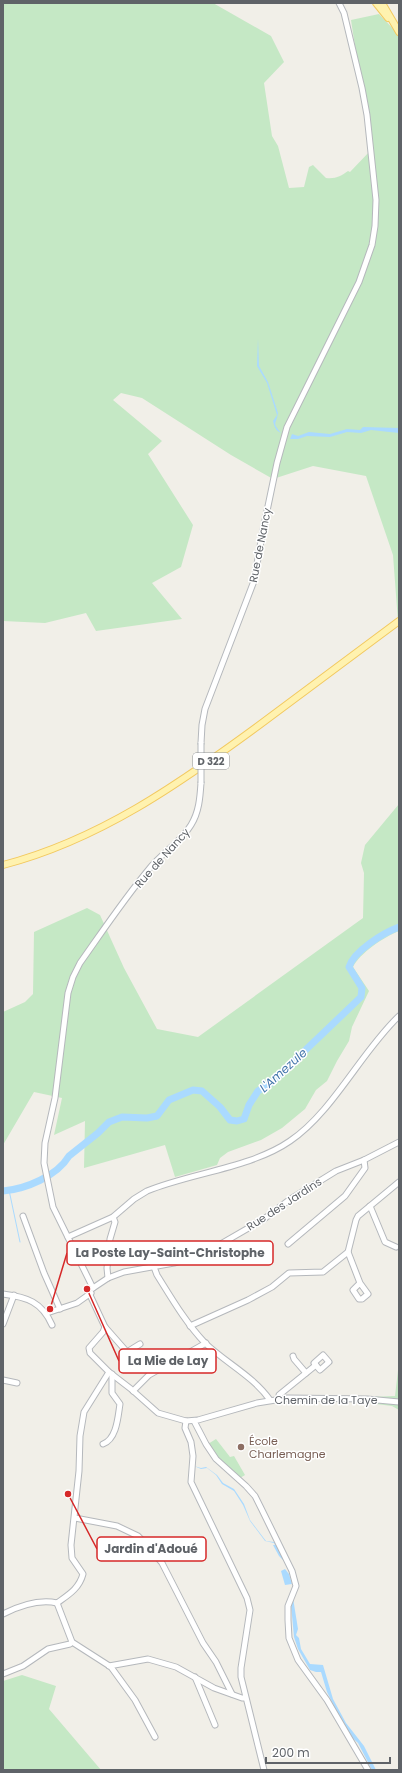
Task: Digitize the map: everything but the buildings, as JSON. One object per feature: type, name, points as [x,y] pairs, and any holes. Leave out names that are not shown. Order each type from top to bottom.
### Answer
[{"type":"main road","points":[[376,3],[399,32]]},
{"type":"main road","points":[[382,3],[394,25]]},
{"type":"main road","name":"D 322","points":[[3,865],[24,860],[82,837],[138,808],[194,773],[399,621]]},
{"type":"street","name":"Rue de Nancy","points":[[93,1288],[54,1207],[45,1170],[45,1143],[56,1098],[68,994],[73,977],[80,963],[142,878],[156,861],[181,838],[192,824],[198,808],[201,783],[201,743],[205,708],[254,581],[263,530],[284,435],[299,401],[362,274],[370,252],[375,226],[376,192],[364,100],[344,13],[339,3]]},
{"type":"street","points":[[68,1237],[113,1217],[134,1199],[154,1188],[256,1158],[276,1150],[289,1142],[304,1130],[320,1112],[399,1016]]},
{"type":"street","name":"Rue des Jardins","points":[[93,1288],[108,1278],[124,1272],[184,1261],[208,1252],[264,1219],[289,1200],[336,1171],[364,1160],[399,1142]]},
{"type":"street","points":[[288,1244],[345,1196],[365,1168],[364,1160]]},
{"type":"street","points":[[360,1283],[348,1252],[356,1220],[370,1206],[398,1184]]},
{"type":"street","points":[[370,1206],[385,1242],[396,1247]]},
{"type":"street","points":[[23,1216],[44,1273],[60,1309]]},
{"type":"street","points":[[108,1278],[107,1268],[110,1239],[115,1222],[113,1217]]},
{"type":"street","points":[[190,1326],[248,1300],[272,1287],[289,1273],[323,1272],[348,1252]]},
{"type":"street","points":[[154,1267],[161,1281],[190,1326],[206,1343],[252,1379],[270,1400]]},
{"type":"street","points":[[47,1313],[77,1303],[90,1295],[93,1288]]},
{"type":"street","points":[[3,1294],[14,1295],[31,1300],[47,1313],[52,1325]]},
{"type":"street","points":[[3,1324],[5,1314],[14,1295]]},
{"type":"street","points":[[90,1295],[105,1327],[127,1352],[140,1344]]},
{"type":"street","points":[[105,1327],[103,1332],[89,1348],[89,1351],[110,1373],[133,1391],[149,1375],[206,1343]]},
{"type":"street","points":[[293,1356],[308,1381]]},
{"type":"street","points":[[279,1399],[279,1395],[316,1365]]},
{"type":"street","points":[[103,1444],[106,1443],[112,1436],[116,1428],[120,1404],[112,1393],[110,1373]]},
{"type":"street","points":[[3,1614],[14,1608],[38,1602],[57,1603],[80,1583],[83,1574],[72,1559],[71,1546],[79,1470],[80,1436],[84,1412],[110,1373]]},
{"type":"street","points":[[3,1380],[17,1384]]},
{"type":"street","name":"Chemin de la Taye","points":[[133,1391],[160,1414],[196,1424],[270,1400],[279,1399],[367,1399],[399,1402]]},
{"type":"street","points":[[186,1421],[185,1428],[191,1442],[193,1456],[191,1482],[247,1598],[250,1610],[241,1668],[246,1700],[264,1770]]},
{"type":"street","points":[[196,1424],[206,1444],[216,1459],[246,1486],[255,1496],[261,1508],[292,1571],[296,1586],[288,1606],[289,1638],[298,1660],[327,1700],[368,1770]]},
{"type":"street","points":[[75,1518],[117,1526],[138,1536],[145,1543],[162,1564],[203,1644],[216,1662],[232,1694]]},
{"type":"street","points":[[57,1603],[72,1642],[109,1666],[135,1700],[155,1737]]},
{"type":"street","points":[[3,1674],[23,1666],[48,1649],[70,1644],[72,1642]]},
{"type":"street","points":[[109,1666],[148,1659],[176,1667],[214,1688],[246,1700]]},
{"type":"street","points":[[195,1677],[215,1725]]},
{"type":"green space","points":[[3,3],[213,3],[271,36],[284,62],[264,83],[272,136],[278,146],[289,188],[304,187],[309,167],[313,165],[326,178],[336,178],[348,171],[350,172],[371,150],[351,20],[379,14],[399,35],[399,635],[393,555],[366,476],[313,466],[273,479],[231,455],[142,398],[121,393],[113,400],[162,441],[148,454],[193,525],[181,567],[152,583],[182,619],[96,631],[86,613],[45,623],[3,621]]},
{"type":"green space","points":[[399,804],[399,931],[386,937],[373,946],[361,956],[353,967],[369,991],[352,1027],[349,1041],[327,1081],[316,1090],[305,1109],[282,1128],[261,1140],[228,1152],[220,1158],[217,1165],[175,1177],[165,1145],[84,1168],[85,1121],[54,1135],[62,1098],[34,1092],[3,1145],[3,1012],[25,1002],[33,994],[34,932],[87,908],[100,915],[124,968],[157,1029],[198,1037],[363,918],[364,873],[361,863],[365,845]]},
{"type":"green space","points":[[399,1362],[399,1410],[392,1406],[368,1403],[369,1397],[395,1396]]},
{"type":"green space","points":[[216,1439],[230,1457],[234,1456],[245,1475],[240,1478],[216,1455],[208,1444]]},
{"type":"green space","points":[[22,1675],[56,1686],[49,1709],[101,1770],[3,1770],[3,1681]]},
{"type":"water","points":[[258,339],[259,366],[268,382],[278,413],[276,427],[281,433],[274,425],[273,421],[277,415],[267,383],[257,366]]},
{"type":"water","points":[[363,427],[399,428],[399,433],[371,430],[361,433],[347,432],[330,437],[307,436],[298,439],[290,439],[292,434],[298,436],[309,432],[330,434],[347,429],[360,430]]},
{"type":"water","points":[[194,1466],[201,1468],[206,1467],[217,1475],[223,1483],[234,1489],[244,1504],[250,1520],[266,1541],[274,1542],[283,1557],[290,1569],[294,1580],[291,1600],[293,1598],[298,1629],[296,1635],[299,1638],[301,1649],[310,1664],[323,1665],[333,1699],[346,1723],[364,1746],[376,1770],[372,1770],[358,1743],[347,1733],[327,1692],[321,1672],[310,1670],[298,1649],[294,1637],[290,1594],[293,1585],[286,1563],[279,1556],[273,1545],[275,1545],[274,1543],[265,1541],[250,1521],[243,1505],[234,1491],[222,1484],[216,1475],[207,1468],[201,1469]]},
{"type":"water","points":[[285,1569],[289,1574],[292,1584],[285,1585],[281,1571]]},
{"type":"waterway","name":"L'Amezule","points":[[3,1191],[21,1188],[40,1180],[57,1170],[69,1156],[98,1133],[109,1122],[122,1117],[147,1118],[157,1116],[169,1100],[193,1090],[202,1091],[220,1107],[230,1120],[237,1121],[244,1119],[249,1105],[258,1091],[271,1083],[361,997],[362,988],[349,967],[352,961],[370,943],[399,927]]},
{"type":"waterway","points":[[9,1190],[20,1242]]},
{"type":"place","name":"La Mie de Lay","points":[[87,1289]]},
{"type":"place","name":"La Poste Lay-Saint-Christophe","points":[[50,1309]]},
{"type":"place","name":"École Charlemagne","points":[[241,1447]]},
{"type":"place","name":"Jardin d'Adoué","points":[[68,1494]]}]
